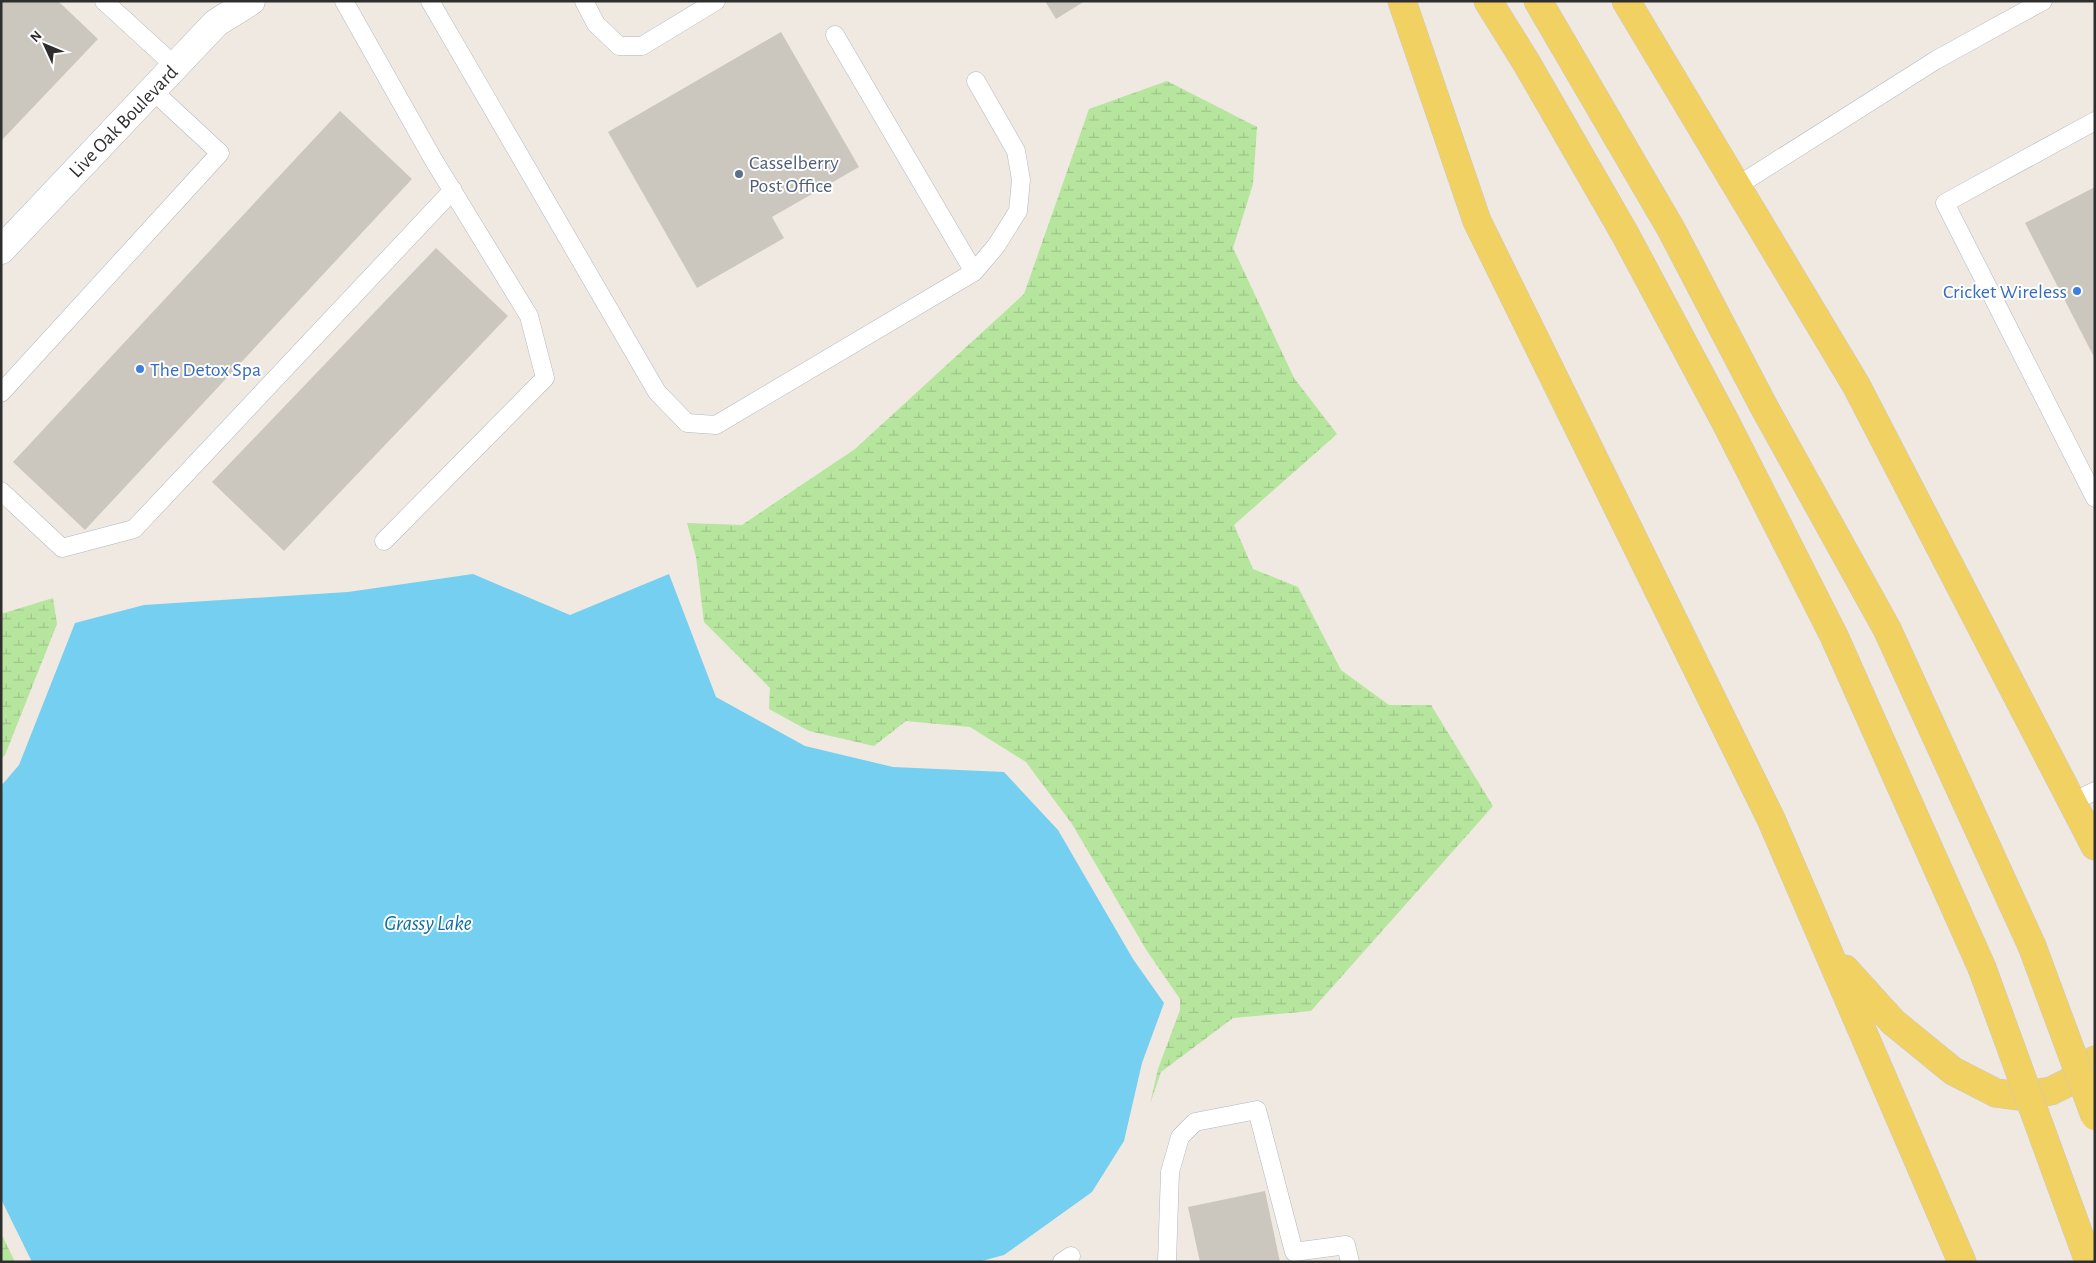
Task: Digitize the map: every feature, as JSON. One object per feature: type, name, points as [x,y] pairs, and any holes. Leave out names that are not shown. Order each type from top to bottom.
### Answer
[{"type":"main road","points":[[1402,1],[1477,221],[1771,819],[1962,1262]]},
{"type":"main road","points":[[1488,1],[1526,62],[1625,234],[1730,432],[1834,636],[1982,968],[2090,1262]]},
{"type":"main road","points":[[1538,1],[1671,230],[1763,405],[1887,629],[2032,946],[2095,1116]]},
{"type":"main road","points":[[1626,1],[1856,384],[2084,797],[2095,846]]},
{"type":"main road","points":[[1830,953],[1893,1022],[1953,1071],[1996,1093],[2019,1096],[2051,1091],[2071,1081],[2095,1060]]},
{"type":"street","name":"Live Oak Boulevard","points":[[1,250],[216,23],[251,1]]},
{"type":"lane","points":[[104,1],[176,66]]},
{"type":"lane","points":[[344,1],[452,190],[529,316],[545,378],[384,541]]},
{"type":"lane","points":[[430,1],[658,392],[687,423],[716,425],[974,272],[996,246],[1018,211],[1021,180],[1016,151],[976,81]]},
{"type":"lane","points":[[584,1],[596,24],[619,46],[642,46],[716,1]]},
{"type":"lane","points":[[1737,186],[1936,60],[2043,1]]},
{"type":"lane","points":[[835,35],[974,272]]},
{"type":"lane","points":[[1,393],[220,153],[152,90]]},
{"type":"lane","points":[[2095,120],[1945,203],[2095,498]]},
{"type":"lane","points":[[1,491],[62,548],[134,529],[452,190]]},
{"type":"lane","points":[[1167,1262],[1170,1172],[1180,1137],[1195,1122],[1257,1110],[1294,1252],[1346,1245],[1350,1262]]},
{"type":"green space","points":[[1167,81],[1257,127],[1253,184],[1233,248],[1294,378],[1337,434],[1234,525],[1253,569],[1298,587],[1341,670],[1389,705],[1431,705],[1493,806],[1311,1011],[1233,1018],[1161,1072],[1150,1104],[1158,1069],[1180,1010],[1180,999],[1147,951],[1072,824],[1026,762],[970,727],[906,721],[874,746],[809,731],[769,709],[770,688],[704,622],[696,557],[687,523],[742,525],[855,449],[1024,294],[1089,109]]},
{"type":"green space","points":[[53,598],[57,624],[5,755],[1,759],[1,614]]},
{"type":"green space","points":[[1,1233],[15,1262],[1,1262]]},
{"type":"water","name":"Grassy Lake","points":[[473,574],[570,615],[669,574],[716,697],[805,746],[893,767],[1004,772],[1058,830],[1133,959],[1164,1003],[1142,1063],[1124,1141],[1092,1192],[1004,1255],[978,1262],[32,1262],[1,1199],[1,786],[19,765],[75,623],[144,605],[348,592]]},
{"type":"building","points":[[1,1],[58,1],[98,39],[1,141]]},
{"type":"building","points":[[1045,1],[1085,1],[1056,19]]},
{"type":"building","points":[[781,32],[859,167],[772,217],[784,238],[697,288],[608,132]]},
{"type":"building","points":[[340,111],[412,179],[85,530],[13,462]]},
{"type":"building","name":"Cricket Wireless","points":[[2095,187],[2095,359],[2025,223]]},
{"type":"building","points":[[436,248],[508,316],[284,551],[212,482]]},
{"type":"building","points":[[1265,1191],[1280,1262],[1200,1262],[1188,1207]]},
{"type":"place","name":"Casselberry Post Office","points":[[739,174]]},
{"type":"place","name":"Cricket Wireless","points":[[2077,291]]},
{"type":"place","name":"The Detox Spa","points":[[140,369]]}]
